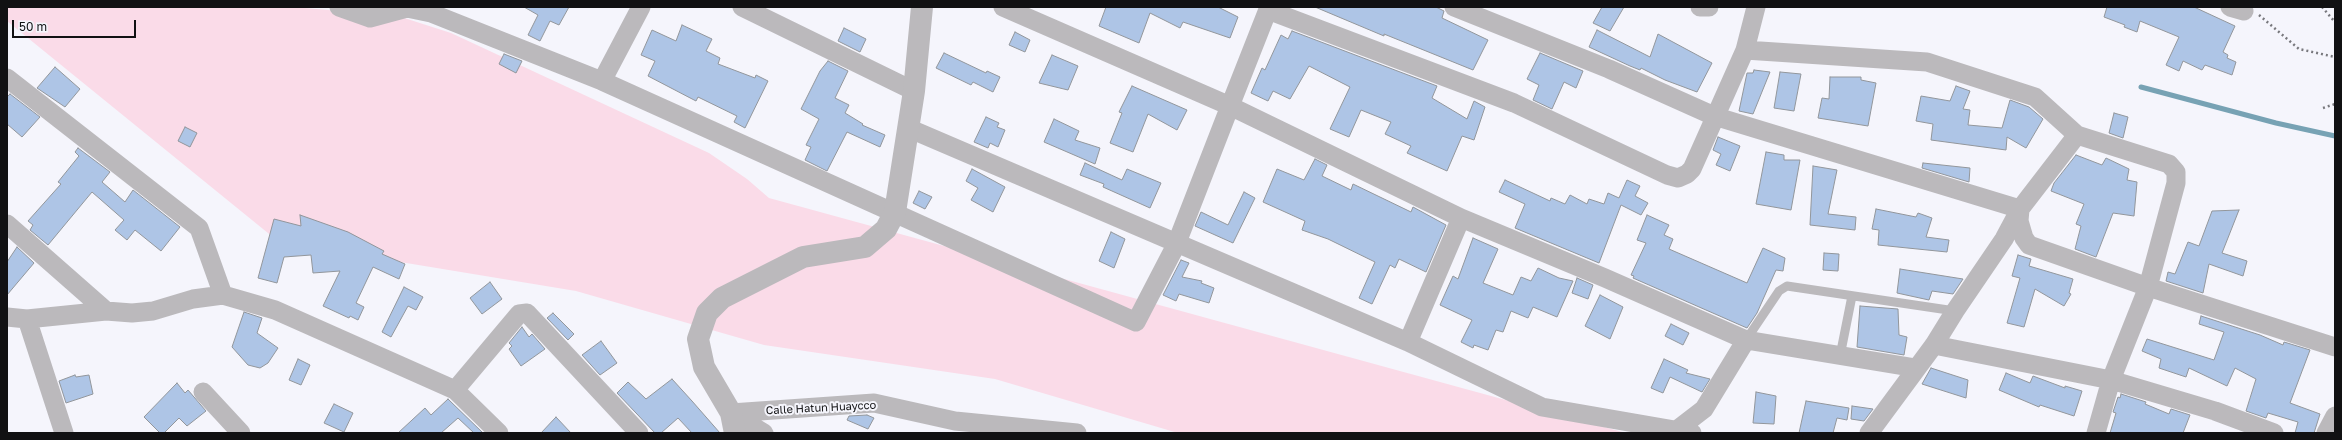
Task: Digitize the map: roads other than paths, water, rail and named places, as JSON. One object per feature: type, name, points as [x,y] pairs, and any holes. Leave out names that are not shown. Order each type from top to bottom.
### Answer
[{"type":"street","points":[[339,7],[372,12],[407,8],[431,13],[602,81],[1136,322],[1176,244],[1269,9],[1514,103],[1667,175],[1678,178],[1687,174],[1692,169],[1714,116],[1745,50],[1756,7]]},
{"type":"street","points":[[602,81],[641,7]]},
{"type":"street","points":[[742,7],[914,90]]},
{"type":"street","points":[[764,433],[733,423],[704,367],[698,339],[707,313],[722,298],[803,257],[864,247],[886,229],[895,212],[914,90],[922,7]]},
{"type":"street","points":[[1004,7],[1230,106],[1461,218],[1599,275],[1746,340],[1916,368]]},
{"type":"street","points":[[1454,7],[1609,69],[1714,116],[2020,209]]},
{"type":"street","points":[[1700,7],[1709,7]]},
{"type":"street","points":[[1745,50],[1927,62],[2035,97],[2077,135],[2169,164],[2176,172],[2176,183],[2148,287],[2111,380],[2096,433]]},
{"type":"street","points":[[7,78],[199,228],[223,295]]},
{"type":"street","points":[[908,128],[1408,342],[1542,407],[1685,431],[1704,409],[1746,340]]},
{"type":"street","points":[[1869,433],[1934,344],[2004,239],[2020,209],[2077,135]]},
{"type":"street","points":[[2020,209],[2019,221],[2024,238],[2029,245],[2148,287],[2335,347]]},
{"type":"street","points":[[1408,342],[1461,218]]},
{"type":"street","points":[[7,224],[106,311]]},
{"type":"street","points":[[7,317],[27,319],[106,311],[132,313],[153,311],[193,299],[223,295],[275,310],[455,390],[499,433]]},
{"type":"street","points":[[455,390],[519,314],[527,313],[639,433]]},
{"type":"street","points":[[27,319],[64,433]]},
{"type":"street","points":[[1934,344],[2111,380],[2215,411],[2274,433]]},
{"type":"street","points":[[203,392],[241,433]]},
{"type":"street","name":"Calle Hatun Huaycco","points":[[733,423],[874,403],[956,421],[1077,433]]},
{"type":"street","points":[[907,410],[947,433]]},
{"type":"street","points":[[2326,433],[2335,416]]},
{"type":"lane","points":[[1746,340],[1783,288],[1787,286],[1955,311]]},
{"type":"lane","points":[[1840,356],[1852,296]]},
{"type":"waterway","points":[[2141,87],[2276,123],[2335,136]]}]
